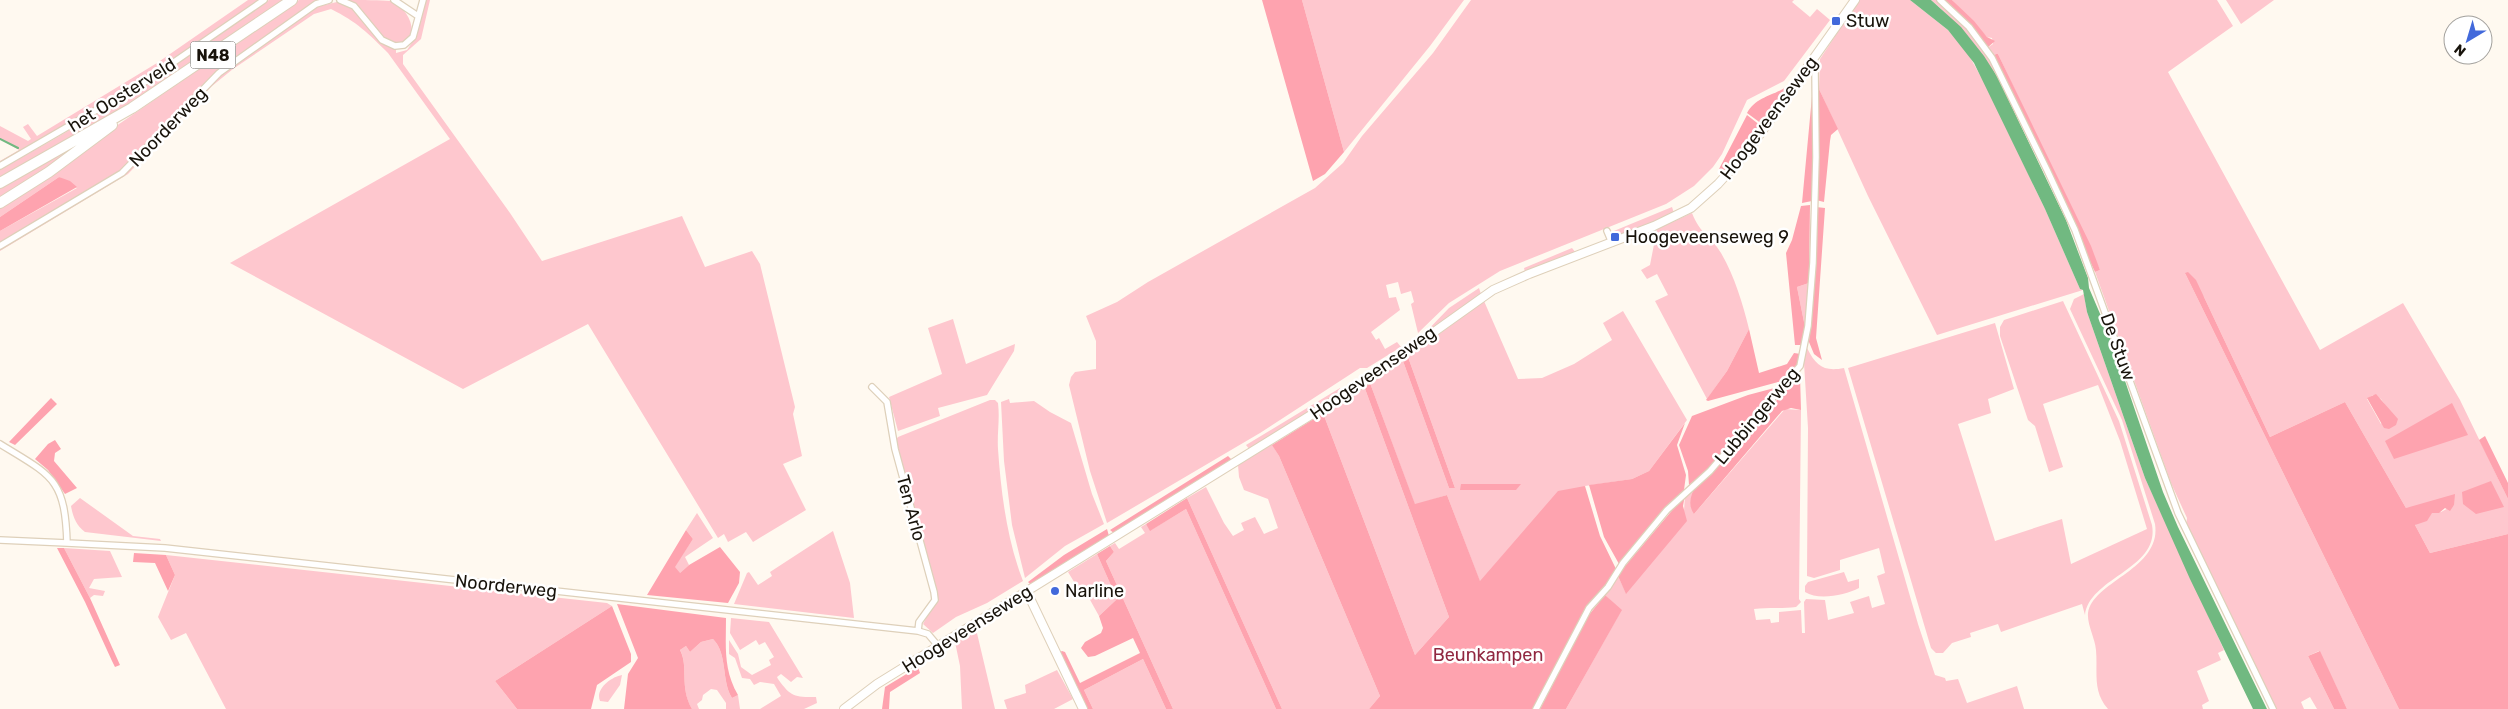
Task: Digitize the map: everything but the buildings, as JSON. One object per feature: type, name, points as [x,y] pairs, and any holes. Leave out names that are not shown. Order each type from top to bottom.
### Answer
[{"type":"highway","name":"N48","points":[[0,203],[57,166],[132,108],[292,0]]},
{"type":"highway","name":"N48","points":[[0,183],[132,108]]},
{"type":"main road","name":"Hoogeveenseweg","points":[[844,709],[868,690],[1360,384],[1493,290],[1673,218],[1709,193],[1748,151],[1855,0]]},
{"type":"main road","points":[[1027,592],[1083,709]]},
{"type":"street","name":"het Oosterveld","points":[[0,166],[148,80],[264,0]]},
{"type":"street","name":"Noorderweg","points":[[0,246],[119,176],[219,73],[316,4],[329,0]]},
{"type":"street","points":[[340,0],[354,6],[379,38],[391,46],[404,45],[411,39],[423,0]]},
{"type":"street","points":[[394,0],[418,16]]},
{"type":"street","name":"De Stuw","points":[[1940,0],[1969,28],[1992,58],[2047,170],[2075,230],[2178,513],[2273,709]]},
{"type":"street","name":"Lubbingerweg","points":[[1536,709],[1589,608],[1608,587],[1620,566],[1667,510],[1710,471],[1766,408],[1800,366],[1807,335],[1813,263],[1816,70],[1810,64]]},
{"type":"street","points":[[1607,231],[1612,243]]},
{"type":"street","name":"Ten Arlo","points":[[872,387],[887,402],[895,449],[934,592],[935,600],[921,619],[918,631]]},
{"type":"street","points":[[0,444],[37,467],[56,486],[65,505],[67,543]]},
{"type":"street","name":"Noorderweg","points":[[0,540],[164,548],[918,631],[928,634],[939,647]]},
{"type":"shaded area","points":[[248,0],[261,0],[148,78],[0,165],[0,161],[19,150],[0,139],[0,126],[28,141],[31,139],[23,127],[28,124],[37,136],[157,63]]},
{"type":"shaded area","points":[[269,0],[286,0],[160,86],[0,181],[0,169],[103,110]]},
{"type":"shaded area","points":[[299,0],[320,0],[223,68],[120,173],[0,244],[0,231],[77,188],[59,177],[0,217],[0,206]]},
{"type":"shaded area","points":[[349,0],[391,1],[400,6],[410,21],[411,36],[401,44],[385,40],[355,4]]},
{"type":"shaded area","points":[[425,0],[430,0],[421,39],[403,55],[403,64],[510,213],[542,261],[682,216],[705,267],[752,251],[760,264],[795,407],[793,414],[802,456],[783,464],[806,510],[753,542],[746,532],[728,542],[724,534],[718,538],[588,324],[463,389],[230,263],[450,139],[388,53],[362,28],[331,9],[314,14],[233,69],[212,86],[128,174],[0,251],[0,247],[116,180],[221,74],[316,7],[337,2],[352,8],[380,42],[396,49],[396,53],[407,50],[417,35]]},
{"type":"shaded area","points":[[1302,0],[1464,0],[1430,46],[1344,152]]},
{"type":"shaded area","points":[[1471,0],[1794,0],[1792,2],[1810,17],[1817,9],[1830,20],[1784,81],[1747,100],[1722,154],[1713,167],[1694,186],[1666,204],[1500,271],[1449,303],[1418,333],[1411,304],[1414,302],[1411,291],[1401,294],[1398,282],[1386,285],[1389,298],[1396,297],[1400,310],[1371,332],[1376,340],[1379,338],[1385,349],[1397,342],[1401,347],[1367,368],[1360,368],[1260,433],[1107,523],[1090,471],[1069,385],[1071,377],[1075,372],[1096,369],[1096,341],[1086,316],[1117,302],[1148,282],[1315,188],[1343,163],[1362,136],[1433,53]]},
{"type":"shaded area","points":[[1859,0],[1910,0],[1948,30],[1967,52],[1985,84],[2045,209],[2080,289],[2083,290],[1937,335],[1868,196],[1819,89],[1820,59]]},
{"type":"shaded area","points":[[1910,0],[1931,0],[1961,27],[1984,56],[1998,78],[2066,220],[2088,278],[2089,288],[2110,337],[2163,492],[2178,527],[2267,709],[2253,709],[2190,579],[2145,478],[2087,312],[2083,290],[2080,289],[2045,209],[1974,63],[1948,30]]},
{"type":"shaded area","points":[[1931,0],[1937,0],[1952,13],[1985,50],[2000,75],[2023,133],[2005,95],[1974,45]]},
{"type":"shaded area","points":[[1952,0],[2217,0],[2233,26],[2168,72],[2320,350],[2403,303],[2460,400],[2508,499],[2508,534],[2430,553],[2415,525],[2431,513],[2441,512],[2454,505],[2406,508],[2345,402],[2270,437],[2204,297],[2185,273],[2399,709],[2347,709],[2319,651],[2308,656],[2334,709],[2317,709],[2310,697],[2301,702],[2304,709],[2276,709],[2186,526],[2187,518],[2171,483],[2095,272],[2100,270],[1998,54],[1993,56],[1987,48],[1993,44],[1992,38],[1987,37]],"holes":[[[2373,395],[2381,399],[2390,412],[2381,424],[2367,399]]]},
{"type":"shaded area","points":[[2226,0],[2274,0],[2241,24]]},
{"type":"shaded area","points":[[93,133],[95,136],[0,200],[0,186]]},
{"type":"shaded area","points":[[1672,207],[1674,213],[1613,239],[1609,233]]},
{"type":"shaded area","points":[[1692,213],[1698,226],[1717,247],[1726,262],[1738,290],[1749,329],[1727,371],[1707,399],[1655,301],[1668,295],[1657,274],[1647,279],[1641,270],[1650,265],[1657,229]]},
{"type":"shaded area","points":[[1572,248],[1576,253],[1525,272],[1524,268]]},
{"type":"shaded area","points":[[1809,283],[1805,327],[1797,287]]},
{"type":"shaded area","points":[[1479,288],[1481,294],[1420,338],[1449,308]]},
{"type":"shaded area","points":[[2084,294],[2087,312],[2145,478],[2224,650],[2218,653],[2221,660],[2197,671],[2209,701],[2202,705],[2203,709],[2108,709],[2100,695],[2097,681],[2096,650],[2088,613],[2093,602],[2102,592],[2138,563],[2148,552],[2154,539],[2155,524],[2122,420],[2070,309],[2074,299]]},
{"type":"shaded area","points":[[1484,301],[1518,379],[1542,378],[1574,364],[1612,340],[1603,323],[1623,311],[1687,420],[1649,471],[1632,479],[1585,486],[1512,545],[1480,582],[1447,495],[1415,505],[1370,383],[1403,361],[1449,488],[1455,488],[1408,357]]},
{"type":"shaded area","points":[[2063,301],[2119,421],[2152,525],[2152,540],[2146,552],[2136,563],[2099,591],[2090,602],[2085,615],[2082,604],[2001,632],[1998,624],[1970,633],[1971,637],[1952,643],[1943,653],[1936,653],[1931,648],[1848,368],[1995,323],[2014,389],[1988,399],[1991,413],[1958,424],[1995,541],[2062,519],[2071,564],[2147,529],[2120,441],[2098,385],[2043,404],[2063,467],[2049,472],[2035,426],[2028,420],[2000,336],[2000,327],[2004,320]]},
{"type":"shaded area","points":[[953,319],[966,364],[1015,344],[1014,351],[987,395],[938,408],[940,416],[898,431],[889,397],[942,374],[928,328]]},
{"type":"shaded area","points":[[1807,348],[1821,366],[1831,369],[1844,368],[1918,624],[1935,675],[1945,678],[1946,681],[1958,679],[1967,703],[2017,686],[2024,709],[1566,709],[1621,611],[1605,595],[1618,576],[1626,593],[1684,511],[1685,495],[1697,484],[1694,514],[1785,409],[1801,410],[1799,599],[1801,602],[1796,607],[1754,609],[1756,620],[1770,619],[1771,623],[1779,622],[1779,612],[1801,610],[1802,633],[1805,633],[1804,602],[1806,599],[1825,600],[1828,620],[1854,613],[1850,602],[1869,596],[1872,608],[1885,604],[1877,576],[1885,573],[1879,548],[1840,560],[1840,570],[1814,578],[1807,576],[1808,428],[1804,363]]},
{"type":"shaded area","points":[[1364,386],[1449,617],[1415,655],[1323,413]]},
{"type":"shaded area","points":[[1340,388],[1342,393],[1250,450],[1246,445]]},
{"type":"shaded area","points":[[1009,399],[1010,403],[1034,401],[1071,423],[1092,494],[1104,524],[1065,546],[1025,578],[1012,525],[1004,461],[1001,402]]},
{"type":"shaded area","points":[[990,400],[995,400],[998,403],[998,449],[1003,499],[1009,533],[1023,581],[987,603],[956,617],[933,633],[923,624],[936,600],[895,441],[898,437]]},
{"type":"shaded area","points":[[1272,444],[1279,456],[1380,696],[1369,709],[1282,709],[1187,498],[1206,487],[1224,523],[1233,536],[1244,530],[1241,523],[1255,517],[1264,534],[1278,528],[1268,499],[1244,490],[1239,477],[1238,465]]},
{"type":"shaded area","points":[[80,498],[133,536],[160,539],[161,541],[85,532],[75,520],[71,506]]},
{"type":"shaded area","points":[[1186,509],[1276,709],[1173,709],[1106,561],[1114,552],[1110,546],[1115,543],[1119,549],[1145,533],[1141,527],[1146,524],[1151,530]]},
{"type":"shaded area","points":[[697,513],[713,538],[685,557],[689,565],[679,574],[674,567],[693,539],[686,530]]},
{"type":"shaded area","points":[[833,531],[850,583],[854,618],[734,604],[747,573],[749,572],[758,585],[772,576],[770,572]]},
{"type":"shaded area","points":[[64,548],[110,551],[122,577],[94,579],[89,588],[105,591],[103,596],[94,595],[90,598]]},
{"type":"shaded area","points":[[1097,554],[1117,599],[1099,616],[1084,589],[1076,585],[1068,572]]},
{"type":"shaded area","points":[[166,555],[607,603],[612,606],[495,681],[517,709],[226,709],[186,633],[171,640],[158,617],[175,575]]},
{"type":"shaded area","points":[[1844,572],[1848,582],[1859,579],[1859,588],[1847,593],[1825,597],[1805,592],[1805,586],[1808,582]]},
{"type":"shaded area","points":[[731,618],[769,622],[803,678],[797,677],[791,682],[781,674],[777,677],[778,679],[790,693],[803,697],[816,697],[817,703],[804,709],[760,709],[781,696],[774,684],[760,682],[754,685],[750,679],[742,678],[735,658],[729,654],[729,640],[738,654],[741,667],[752,675],[771,665],[769,660],[774,657],[765,642],[759,645],[756,640],[740,650],[730,633]]},
{"type":"shaded area","points":[[976,629],[995,709],[962,709],[960,666],[955,642]]},
{"type":"shaded area","points":[[713,639],[721,652],[729,691],[732,698],[738,695],[740,709],[726,709],[726,703],[717,690],[711,689],[703,695],[702,700],[697,704],[699,709],[692,709],[688,701],[683,656],[680,650],[686,646],[690,652],[701,642]]},
{"type":"shaded area","points":[[1143,659],[1166,709],[1093,709],[1084,690]]},
{"type":"shaded area","points":[[1057,670],[1073,699],[1054,709],[1007,709],[1004,700],[1026,693],[1025,685]]},
{"type":"shaded area","points":[[622,675],[620,685],[608,702],[600,701],[600,692],[605,684],[613,678]]},
{"type":"green space","points":[[1262,0],[1302,0],[1344,152],[1325,174],[1313,181]]},
{"type":"green space","points":[[1945,0],[1952,0],[1974,21],[1987,37],[1995,41],[1987,48]]},
{"type":"green space","points":[[1998,54],[2091,246],[2100,270],[2095,272],[1993,57]]},
{"type":"green space","points":[[1814,75],[1812,201],[1802,203]]},
{"type":"green space","points":[[1790,84],[1762,124],[1747,113],[1761,99]]},
{"type":"green space","points":[[1819,89],[1838,129],[1831,135],[1824,202],[1816,200]]},
{"type":"green space","points":[[1747,115],[1761,126],[1723,175],[1719,169]]},
{"type":"green space","points":[[59,177],[70,181],[77,187],[0,231],[0,217]]},
{"type":"green space","points":[[1810,205],[1809,283],[1797,287],[1805,327],[1803,345],[1795,345],[1786,253],[1792,240],[1801,206]]},
{"type":"green space","points":[[1816,207],[1825,208],[1816,338],[1822,360],[1814,354],[1809,342]]},
{"type":"green space","points":[[2188,272],[2196,280],[2270,437],[2345,402],[2406,508],[2455,494],[2454,505],[2450,511],[2445,508],[2439,513],[2432,513],[2427,521],[2415,525],[2430,553],[2508,534],[2508,709],[2399,709],[2185,273]]},
{"type":"green space","points":[[1749,329],[1759,373],[1787,364],[1794,353],[1801,354],[1798,364],[1786,380],[1706,400],[1727,371]]},
{"type":"green space","points":[[1408,357],[1455,488],[1449,488],[1403,361]]},
{"type":"green space","points":[[1797,374],[1800,375],[1801,410],[1791,408],[1782,411],[1694,514],[1691,499],[1697,484],[1766,414]]},
{"type":"green space","name":"Beunkampen","points":[[1370,383],[1415,504],[1447,495],[1480,581],[1558,491],[1585,486],[1600,536],[1616,569],[1606,586],[1584,611],[1533,709],[1369,709],[1380,696],[1279,456],[1272,445],[1323,413],[1415,655],[1449,617],[1364,386]]},
{"type":"green space","points":[[1782,386],[1709,469],[1689,485],[1688,471],[1679,445],[1692,416],[1748,395]]},
{"type":"green space","points":[[2376,394],[2398,419],[2396,425],[2389,429],[2384,428],[2367,398]]},
{"type":"green space","points":[[51,398],[57,404],[15,445],[9,442]]},
{"type":"green space","points":[[2452,403],[2468,435],[2394,459],[2385,441]]},
{"type":"green space","points":[[1685,423],[1677,445],[1686,475],[1684,490],[1666,507],[1619,564],[1604,537],[1589,485],[1632,479],[1649,471]]},
{"type":"green space","points":[[2485,436],[2508,483],[2508,499],[2479,440]]},
{"type":"green space","points":[[55,440],[61,449],[55,453],[54,461],[77,488],[65,494],[48,470],[35,459],[48,444]]},
{"type":"green space","points":[[1228,456],[1232,460],[1115,534],[1110,530]]},
{"type":"green space","points":[[2491,481],[2504,507],[2476,514],[2463,504],[2462,492]]},
{"type":"green space","points":[[1461,484],[1521,484],[1516,490],[1460,490]]},
{"type":"green space","points":[[1685,495],[1683,506],[1687,521],[1626,594],[1618,576]]},
{"type":"green space","points":[[1187,498],[1282,709],[1276,709],[1186,509],[1150,531],[1146,524]]},
{"type":"green space","points":[[1107,529],[1109,536],[1032,586],[1028,582],[1064,555]]},
{"type":"green space","points":[[686,530],[693,539],[675,567],[680,573],[689,565],[720,547],[740,572],[739,583],[728,603],[647,595]]},
{"type":"green space","points":[[1110,546],[1114,552],[1106,561],[1173,709],[1166,709],[1143,659],[1084,690],[1093,709],[1086,709],[1058,653],[1065,652],[1080,683],[1140,653],[1133,638],[1095,656],[1088,657],[1081,648],[1085,642],[1101,633],[1103,628],[1099,616],[1117,599],[1097,554]]},
{"type":"green space","points":[[57,548],[64,548],[90,598],[120,665],[115,667],[85,602]]},
{"type":"green space","points":[[134,553],[166,555],[175,575],[168,591],[155,563],[133,562]]},
{"type":"green space","points":[[1605,595],[1622,610],[1566,709],[1540,709],[1588,616]]},
{"type":"green space","points":[[617,604],[726,618],[728,667],[738,695],[732,698],[726,683],[721,652],[713,639],[701,642],[690,652],[686,646],[680,650],[684,663],[686,692],[692,709],[624,709],[628,674],[638,658]]},
{"type":"green space","points":[[612,606],[631,654],[631,662],[597,685],[591,709],[517,709],[495,681]]},
{"type":"green space","points":[[2320,651],[2347,709],[2334,709],[2308,656]]},
{"type":"green space","points":[[918,667],[920,673],[890,692],[889,709],[882,709],[885,687]]},
{"type":"waterway","points":[[0,139],[18,148]]},
{"type":"place","name":"Stuw","points":[[1836,21]]},
{"type":"place","name":"Hoogeveenseweg 9","points":[[1615,237]]},
{"type":"place","name":"Narline","points":[[1055,591]]}]
